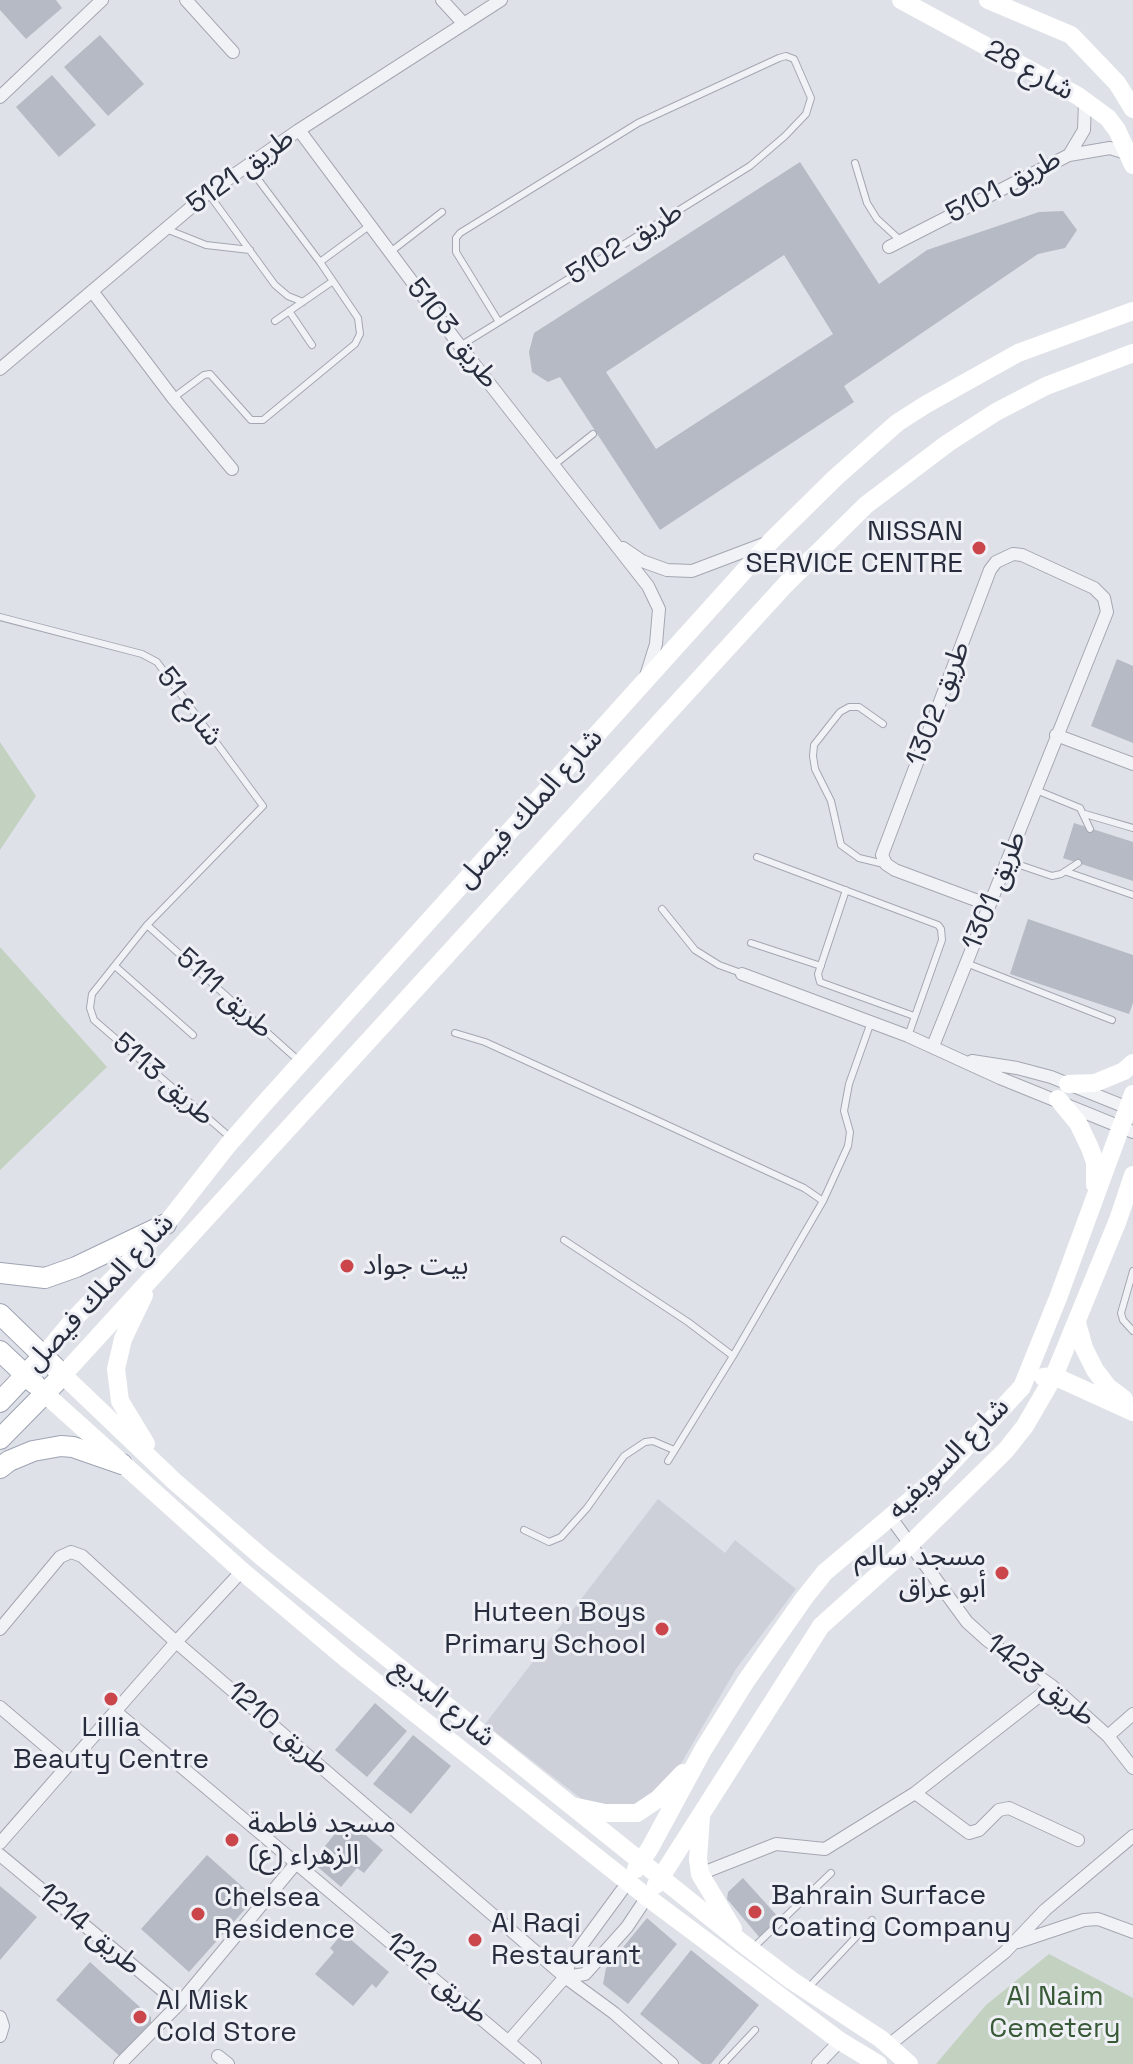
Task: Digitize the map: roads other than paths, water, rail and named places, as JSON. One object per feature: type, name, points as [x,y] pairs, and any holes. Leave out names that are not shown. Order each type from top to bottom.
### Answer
[{"type":"main road","points":[[0,1273],[45,1278],[76,1267],[166,1224]]},
{"type":"main road","name":"شارع البديع","points":[[0,1314],[63,1375]]},
{"type":"main road","name":"شارع البديع","points":[[0,1351],[43,1392]]},
{"type":"main road","name":"شارع الملك فيصل","points":[[0,1402],[44,1355]]},
{"type":"main road","name":"شارع الملك فيصل","points":[[0,1439],[63,1375]]},
{"type":"main road","points":[[0,1468],[33,1451],[61,1446],[73,1447],[122,1464]]},
{"type":"street","points":[[0,97],[102,0]]},
{"type":"street","points":[[186,0],[233,52]]},
{"type":"street","points":[[442,0],[464,24]]},
{"type":"street","name":"طريق 5121","points":[[0,369],[208,193],[299,130],[501,0]]},
{"type":"street","name":"شارع 28","points":[[901,0],[1085,101],[1108,118],[1131,160]]},
{"type":"street","name":"شارع 28","points":[[988,0],[1071,35],[1125,81],[1133,109]]},
{"type":"street","name":"طريق 5101","points":[[889,247],[1069,155],[1084,130],[1085,101]]},
{"type":"street","name":"طريق 5103","points":[[299,130],[460,346],[635,569],[659,609],[656,644],[641,686]]},
{"type":"street","points":[[1069,155],[1110,148],[1131,160]]},
{"type":"street","points":[[92,291],[173,398],[232,469]]},
{"type":"street","points":[[1112,316],[1133,295]]},
{"type":"street","name":"شارع الملك فيصل","points":[[44,1355],[74,1319],[166,1224],[232,1140],[772,540],[835,478],[897,423],[1018,353],[1112,316],[1133,311]]},
{"type":"street","name":"شارع الملك فيصل","points":[[63,1375],[786,584],[866,505],[948,443],[996,412],[1046,386],[1133,353]]},
{"type":"street","name":"طريق 5103","points":[[608,537],[642,561],[667,570],[692,571],[772,540]]},
{"type":"street","name":"طريق 1302","points":[[886,864],[882,849],[990,570],[996,562],[1013,554],[1022,555],[1094,588],[1107,605]]},
{"type":"street","name":"طريق 1301","points":[[933,1046],[1056,735],[1106,620],[1107,605]]},
{"type":"street","points":[[1056,735],[1133,764]]},
{"type":"street","points":[[886,864],[989,905]]},
{"type":"street","points":[[742,974],[933,1046],[1000,1078],[1131,1104]]},
{"type":"street","points":[[965,1060],[1017,1068],[1127,1130]]},
{"type":"street","points":[[1063,1092],[1124,1071],[1133,1063]]},
{"type":"street","points":[[1063,1092],[1095,1162],[1095,1200]]},
{"type":"street","name":"شارع السويفيه","points":[[642,1861],[703,1750],[746,1681],[825,1572],[941,1474],[1022,1387],[1095,1200],[1127,1130],[1131,1104]]},
{"type":"street","name":"شارع السويفيه","points":[[662,1876],[821,1626],[1006,1450],[1025,1426],[1054,1376],[1077,1323],[1133,1175]]},
{"type":"street","points":[[1118,1220],[1133,1196]]},
{"type":"street","points":[[155,1273],[123,1339],[116,1369],[120,1401],[160,1467]]},
{"type":"street","points":[[1077,1323],[1084,1348],[1095,1370],[1108,1387],[1133,1409]]},
{"type":"street","name":"شارع البديع","points":[[63,1375],[263,1558],[746,1946],[889,2045],[909,2064]]},
{"type":"street","points":[[1022,1387],[1040,1377],[1054,1376],[1133,1409]]},
{"type":"street","name":"شارع البديع","points":[[43,1392],[242,1571],[349,1661],[647,1897],[840,2041],[878,2064]]},
{"type":"street","name":"طريق 1423","points":[[891,1518],[967,1622],[1052,1686],[1108,1736],[1133,1768]]},
{"type":"street","name":"طريق 1210","points":[[0,1629],[60,1557],[71,1552],[82,1556],[176,1642],[565,1977],[614,2013],[672,2064]]},
{"type":"street","points":[[0,1843],[242,1571]]},
{"type":"street","points":[[700,1874],[776,1844],[825,1849],[915,1793],[1052,1686]]},
{"type":"street","points":[[0,1707],[68,1765]]},
{"type":"street","name":"طريق 1212","points":[[115,1711],[535,2064]]},
{"type":"street","points":[[1108,1736],[1133,1714]]},
{"type":"street","points":[[569,1805],[620,1814],[646,1809],[703,1750]]},
{"type":"street","points":[[915,1793],[969,1833],[979,1830],[999,1810],[1009,1808],[1078,1840]]},
{"type":"street","points":[[702,1813],[698,1859],[700,1874],[746,1946]]},
{"type":"street","points":[[889,2045],[1015,1943],[1045,1910],[1133,1836]]},
{"type":"street","name":"طريق 1214","points":[[0,1855],[179,2004]]},
{"type":"street","points":[[509,2041],[565,1977],[570,1961],[642,1861]]},
{"type":"street","points":[[120,2064],[179,2004],[297,1862]]},
{"type":"street","points":[[565,1977],[585,1974],[627,1927],[662,1876]]},
{"type":"street","points":[[1015,1943],[1084,1920],[1098,1919],[1133,1932]]},
{"type":"street","points":[[0,2017],[3,2026],[1,2035]]},
{"type":"street","points":[[818,2064],[840,2041]]},
{"type":"lane","name":"طريق 5102","points":[[460,346],[499,322],[750,166],[785,136],[806,114],[811,98],[794,59],[786,56],[638,123],[460,233],[456,238],[456,252],[499,322]]},
{"type":"lane","points":[[855,163],[867,203],[877,219],[901,241]]},
{"type":"lane","points":[[173,398],[204,375],[210,374],[251,420],[257,422],[268,417],[358,339],[360,323],[320,262],[248,166]]},
{"type":"lane","points":[[208,193],[279,289],[303,302]]},
{"type":"lane","points":[[389,253],[442,212]]},
{"type":"lane","points":[[320,262],[369,226]]},
{"type":"lane","points":[[166,229],[206,245],[250,250]]},
{"type":"lane","points":[[275,321],[333,281]]},
{"type":"lane","points":[[289,311],[312,345]]},
{"type":"lane","points":[[554,465],[593,434]]},
{"type":"lane","name":"شارع 51","points":[[0,617],[142,654],[157,662],[263,806],[147,925]]},
{"type":"lane","points":[[883,724],[859,707],[849,707],[840,712],[814,745],[813,756],[815,769],[831,801],[841,845],[859,858],[886,864]]},
{"type":"lane","points":[[1036,790],[1073,803],[1085,814],[1133,828]]},
{"type":"lane","points":[[1085,814],[1090,829]]},
{"type":"lane","points":[[757,857],[933,922],[941,929],[942,940],[908,1036]]},
{"type":"lane","points":[[1007,860],[1052,876],[1067,872],[1078,863]]},
{"type":"lane","points":[[1067,872],[1133,895]]},
{"type":"lane","points":[[846,890],[818,978],[823,985],[914,1016]]},
{"type":"lane","points":[[662,909],[695,950],[719,965],[742,974]]},
{"type":"lane","points":[[147,925],[115,966],[193,1035]]},
{"type":"lane","name":"طريق 5111","points":[[147,925],[301,1063]]},
{"type":"lane","points":[[751,943],[821,966]]},
{"type":"lane","points":[[966,963],[1112,1020]]},
{"type":"lane","name":"طريق 5113","points":[[115,966],[92,994],[90,1008],[94,1020],[232,1140]]},
{"type":"lane","points":[[668,1461],[823,1201],[848,1146],[850,1132],[844,1111],[846,1098],[871,1022]]},
{"type":"lane","points":[[455,1033],[485,1042],[654,1119],[804,1188],[823,1201]]},
{"type":"lane","points":[[564,1240],[688,1322],[733,1356]]},
{"type":"lane","points":[[1133,1271],[1121,1305],[1123,1320],[1133,1331]]},
{"type":"lane","points":[[524,1530],[549,1542],[561,1537],[587,1508],[624,1456],[645,1442],[653,1441],[674,1450]]},
{"type":"lane","points":[[746,1946],[831,1873]]},
{"type":"lane","points":[[807,1990],[872,1920]]},
{"type":"lane","points":[[723,2064],[755,2030]]},
{"type":"place","name":"NISSAN SERVICE CENTRE","points":[[979,548]]},
{"type":"place","name":"بيت جواد","points":[[347,1266]]},
{"type":"place","name":"مسجد سالم أبو عراق","points":[[1002,1573]]},
{"type":"place","name":"Huteen Boys Primary School","points":[[662,1629]]},
{"type":"place","name":"Lillia Beauty Centre","points":[[111,1699]]},
{"type":"place","name":"مسجد فاطمة الزهراء (ع)","points":[[232,1840]]},
{"type":"place","name":"Bahrain Surface Coating Company","points":[[755,1912]]},
{"type":"place","name":"Chelsea Residence","points":[[198,1914]]},
{"type":"place","name":"Al Raqi Restaurant","points":[[475,1940]]},
{"type":"place","name":"Al Misk Cold Store","points":[[140,2017]]},
{"type":"park label","name":"Al Naim Cemetery","points":[[1055,2013]]}]
